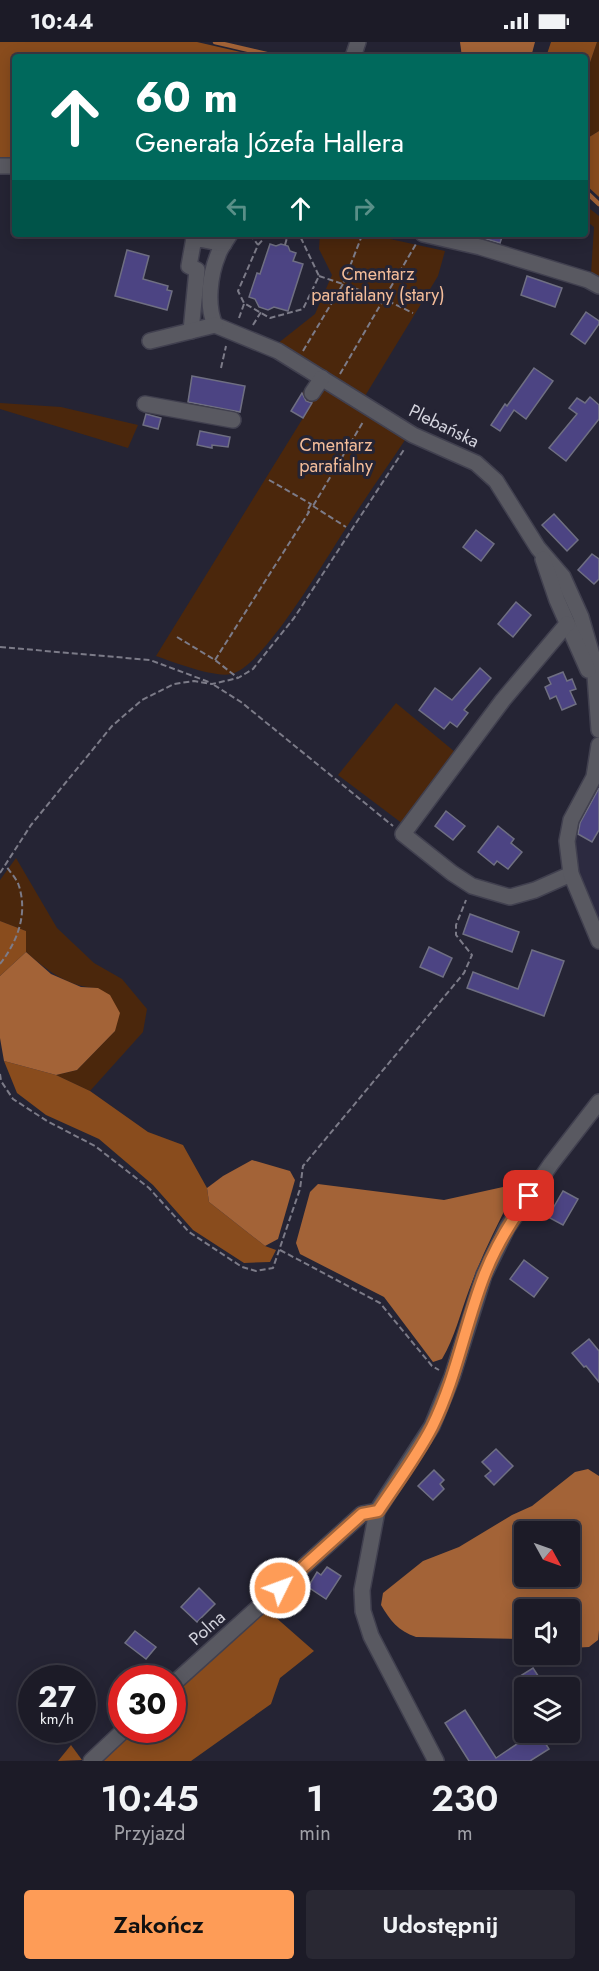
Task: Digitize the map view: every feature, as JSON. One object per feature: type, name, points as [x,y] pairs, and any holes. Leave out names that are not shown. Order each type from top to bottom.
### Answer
[{"type":"street","points":[[150,341],[215,325],[211,315],[211,282],[218,255],[227,239],[194,238],[189,266],[197,270],[190,331]]},
{"type":"street","points":[[419,239],[480,247],[588,280],[599,286]]},
{"type":"street","name":"Plebańska","points":[[215,325],[234,325],[413,435],[476,463],[496,481],[538,548],[563,577],[581,617],[594,662],[599,730]]},
{"type":"street","points":[[312,393],[322,378]]},
{"type":"street","points":[[145,404],[233,420]]},
{"type":"street","points":[[538,548],[567,624],[596,688]]},
{"type":"street","points":[[567,624],[503,700],[403,834],[472,886],[510,897],[536,890],[571,874]]},
{"type":"street","points":[[599,745],[594,777],[571,820],[567,841],[571,874],[599,941]]},
{"type":"street","points":[[436,1761],[371,1636],[363,1611],[362,1590],[378,1511],[432,1426],[452,1377],[484,1275],[507,1228],[551,1164],[599,1102]]},
{"type":"street","name":"Polna","points":[[186,1672],[362,1514],[378,1511]]},
{"type":"street","points":[[91,1761],[110,1743]]},
{"type":"path","points":[[252,237],[258,245]]},
{"type":"path","points":[[265,237],[258,245],[238,291],[244,303],[270,318],[303,309],[319,276]]},
{"type":"path","points":[[285,245],[287,237]]},
{"type":"path","points":[[300,237],[319,276],[384,299],[413,313]]},
{"type":"path","points":[[299,357],[343,284],[361,238]]},
{"type":"path","points":[[340,376],[419,239]]},
{"type":"path","points":[[221,368],[234,325],[244,303]]},
{"type":"path","points":[[248,332],[261,312]]},
{"type":"path","points":[[215,660],[368,414]]},
{"type":"path","points":[[0,873],[31,825],[112,726],[142,700],[174,684],[194,681],[212,684],[238,678],[253,669],[294,618],[413,435]]},
{"type":"path","points":[[268,480],[346,527]]},
{"type":"path","points":[[177,637],[215,660],[238,678]]},
{"type":"path","points":[[0,647],[150,660],[212,684],[241,702],[403,834]]},
{"type":"path","points":[[0,964],[12,948],[23,917],[19,885],[5,865]]},
{"type":"path","points":[[0,1074],[1,1081],[14,1099],[95,1146],[149,1188],[189,1232],[242,1267],[256,1271],[273,1268],[300,1189],[303,1166],[464,973],[472,955],[456,935],[456,925],[472,886]]},
{"type":"path","points":[[280,1250],[380,1303],[432,1366],[452,1377]]},
{"type":"shaded area","points":[[0,42],[197,42],[249,54],[12,54],[12,159],[0,159]]},
{"type":"shaded area","points":[[460,42],[535,42],[532,54],[462,54]]},
{"type":"shaded area","points":[[551,42],[597,42],[588,68],[588,54],[547,54]]},
{"type":"shaded area","points":[[599,131],[599,197],[588,187],[588,138]]},
{"type":"shaded area","points":[[599,770],[599,923],[578,870],[571,840]]},
{"type":"shaded area","points":[[0,921],[26,931],[26,952],[0,976]]},
{"type":"shaded area","points":[[26,952],[51,974],[81,987],[98,988],[110,995],[120,1013],[115,1031],[77,1070],[56,1075],[4,1061],[0,1038],[0,976]]},
{"type":"shaded area","points":[[4,1061],[56,1075],[90,1091],[148,1132],[183,1145],[207,1188],[209,1202],[265,1246],[276,1250],[270,1262],[244,1263],[193,1230],[153,1185],[99,1139],[46,1115],[17,1093]]},
{"type":"shaded area","points":[[252,1160],[290,1171],[295,1180],[278,1239],[265,1246],[209,1202],[207,1188]]},
{"type":"shaded area","points":[[318,1184],[444,1200],[503,1187],[513,1194],[479,1265],[454,1334],[442,1359],[433,1362],[384,1297],[300,1254],[296,1243],[310,1192]]},
{"type":"shaded area","points":[[588,1469],[599,1476],[598,1640],[589,1647],[580,1647],[580,1599],[514,1599],[514,1639],[416,1637],[404,1632],[391,1620],[381,1605],[383,1593],[423,1561],[459,1547],[512,1515],[532,1506],[575,1472]]},
{"type":"shaded area","points":[[265,1608],[314,1651],[280,1678],[271,1704],[191,1761],[96,1761],[115,1743],[186,1743],[186,1678]]},
{"type":"shaded area","points":[[71,1745],[82,1760],[58,1761]]},
{"type":"green space","points":[[597,42],[599,42],[599,131],[588,138],[588,68]]},
{"type":"green space","points":[[588,207],[599,216],[599,277],[591,274],[594,227],[588,222]]},
{"type":"green space","name":"Cmentarz parafialany (stary)","points":[[320,237],[381,237],[445,251],[438,276],[365,396],[277,344],[315,314],[332,275],[319,249]]},
{"type":"green space","name":"Cmentarz parafialny","points":[[312,378],[407,437],[293,610],[260,653],[244,667],[231,674],[215,674],[156,656],[303,418],[291,411]]},
{"type":"green space","points":[[0,403],[61,407],[138,425],[128,448],[0,409]]},
{"type":"green space","points":[[396,703],[455,752],[403,824],[338,775]]},
{"type":"green space","points":[[16,858],[57,928],[94,963],[122,979],[147,1009],[143,1032],[90,1091],[56,1075],[77,1070],[115,1031],[98,988],[77,985],[59,977],[26,952],[26,931],[0,921],[0,880]]},
{"type":"building","points":[[479,237],[502,237],[500,243]]},
{"type":"building","points":[[270,244],[288,246],[290,251],[296,253],[293,261],[303,264],[288,311],[274,307],[268,310],[259,307],[255,299],[249,297]]},
{"type":"building","points":[[127,250],[149,256],[143,279],[168,286],[167,290],[172,291],[167,310],[115,296]]},
{"type":"building","points":[[527,276],[562,288],[555,307],[521,295]]},
{"type":"building","points":[[586,312],[599,321],[599,324],[585,344],[571,334]]},
{"type":"building","points":[[534,368],[553,381],[526,419],[514,410],[500,431],[491,425]]},
{"type":"building","points":[[192,376],[245,386],[240,412],[188,402]]},
{"type":"building","points":[[302,393],[306,401],[312,403],[303,418],[291,411]]},
{"type":"building","points":[[590,397],[599,405],[599,419],[566,461],[549,448],[577,414],[569,408],[577,398],[585,403]]},
{"type":"building","points":[[146,414],[161,418],[158,429],[143,425]]},
{"type":"building","points":[[200,431],[230,437],[228,447],[212,445],[212,448],[197,445]]},
{"type":"building","points":[[554,514],[578,540],[567,551],[542,525]]},
{"type":"building","points":[[476,530],[494,544],[481,561],[463,547]]},
{"type":"building","points":[[592,554],[599,559],[599,579],[594,584],[578,570]]},
{"type":"building","points":[[516,602],[531,615],[513,637],[498,624]]},
{"type":"building","points":[[480,668],[491,678],[464,710],[468,713],[457,727],[450,722],[444,729],[419,710],[435,688],[452,700]]},
{"type":"building","points":[[563,672],[567,681],[572,679],[576,689],[570,691],[576,704],[562,710],[556,696],[550,699],[545,687],[551,684],[548,678]]},
{"type":"building","points":[[599,788],[599,830],[592,842],[578,834],[580,823]]},
{"type":"building","points":[[446,811],[465,826],[453,840],[435,826]]},
{"type":"building","points":[[498,826],[514,839],[511,843],[522,852],[508,869],[497,861],[494,865],[478,852]]},
{"type":"building","points":[[470,914],[519,932],[512,952],[463,934]]},
{"type":"building","points":[[429,947],[452,958],[443,977],[420,967]]},
{"type":"building","points":[[532,950],[564,961],[544,1016],[467,988],[473,972],[518,989]]},
{"type":"building","points":[[563,1191],[578,1199],[563,1225],[548,1217]]},
{"type":"building","points":[[524,1260],[548,1278],[534,1297],[510,1279]]},
{"type":"building","points":[[589,1339],[599,1351],[599,1382],[572,1353]]},
{"type":"building","points":[[496,1449],[513,1466],[494,1485],[485,1476],[491,1471],[482,1462]]},
{"type":"building","points":[[434,1470],[444,1480],[440,1484],[444,1489],[433,1500],[418,1486]]},
{"type":"building","points":[[327,1567],[341,1576],[326,1599],[308,1587],[317,1572],[321,1575]]},
{"type":"building","points":[[199,1588],[215,1604],[197,1622],[181,1607]]},
{"type":"building","points":[[135,1631],[156,1647],[146,1659],[125,1643]]},
{"type":"building","points":[[533,1668],[539,1677],[519,1677]]},
{"type":"building","points":[[465,1710],[496,1758],[518,1743],[545,1743],[549,1749],[530,1761],[469,1761],[445,1723]]},
{"type":"waterway","points":[[215,42],[266,54]]},
{"type":"waterway","points":[[588,194],[599,204]]},
{"type":"route","points":[[280,1588],[362,1514],[378,1511],[408,1466],[432,1426],[452,1377],[484,1275],[507,1228],[529,1196]]}]
